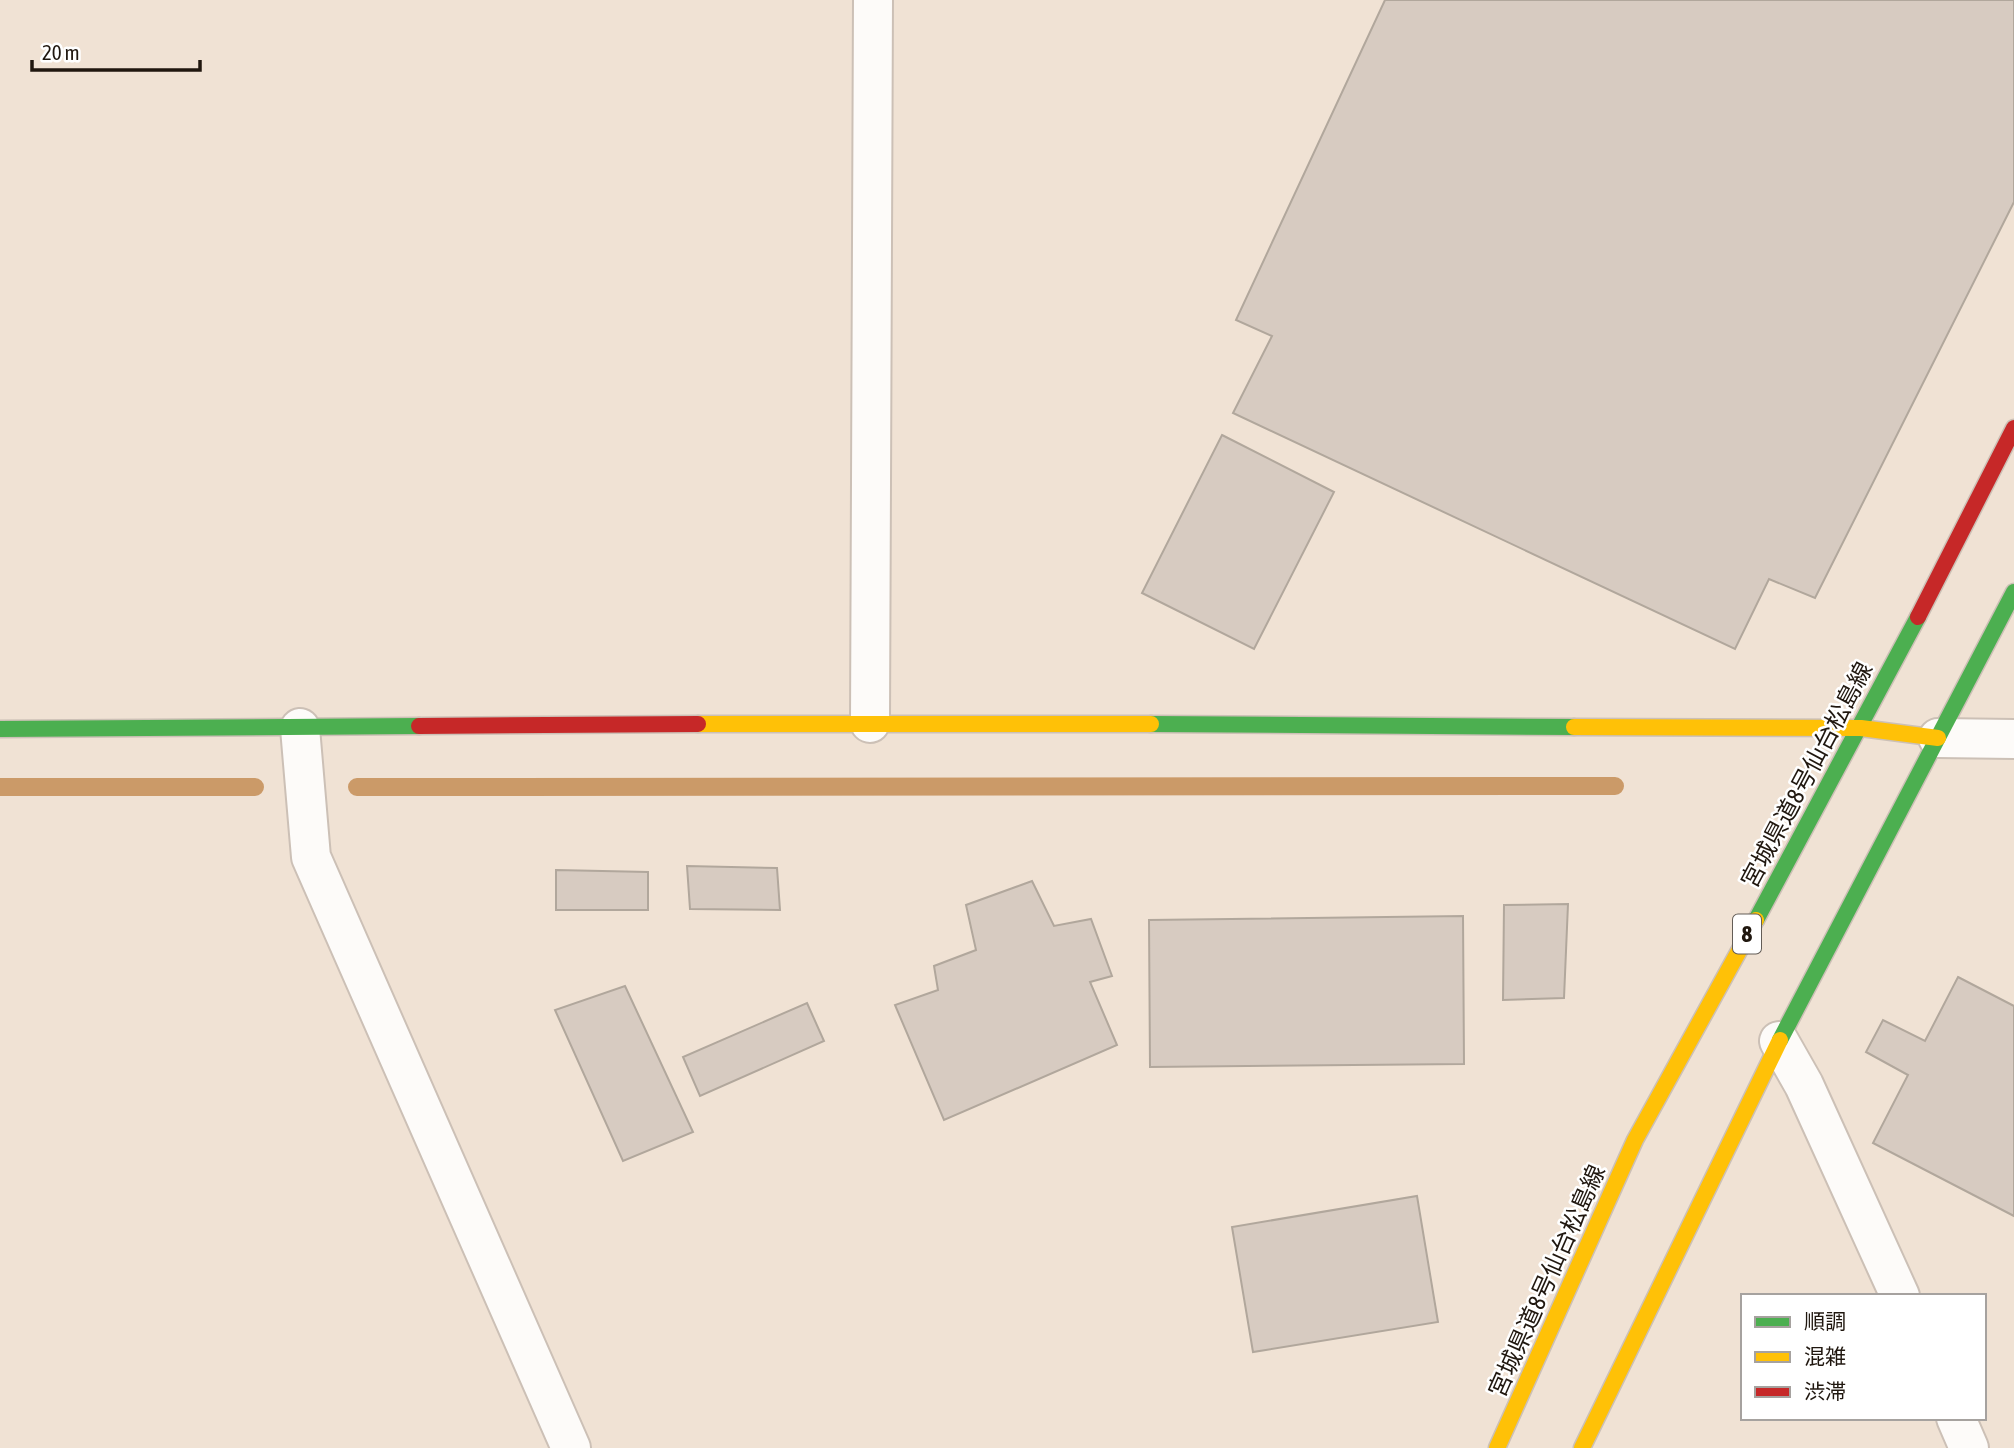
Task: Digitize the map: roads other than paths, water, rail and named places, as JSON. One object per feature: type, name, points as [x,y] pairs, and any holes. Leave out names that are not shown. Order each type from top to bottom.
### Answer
[{"type":"main road","name":"宮城県道8号仙台松島線","points":[[1497,1448],[1634,1140],[1861,728],[2014,428]]},
{"type":"main road","points":[[1582,1448],[1779,1041],[2014,592]]},
{"type":"main road","points":[[0,729],[870,723],[1861,728],[1938,738]]},
{"type":"street","points":[[870,723],[873,0]]},
{"type":"street","points":[[300,728],[311,857],[571,1448]]},
{"type":"street","points":[[1938,738],[2014,739]]},
{"type":"street","points":[[1779,1041],[1804,1085],[1899,1294]]},
{"type":"street","points":[[1957,1420],[1969,1448]]},
{"type":"waterway","points":[[357,787],[1615,786]]},
{"type":"waterway","points":[[0,787],[255,787]]}]
